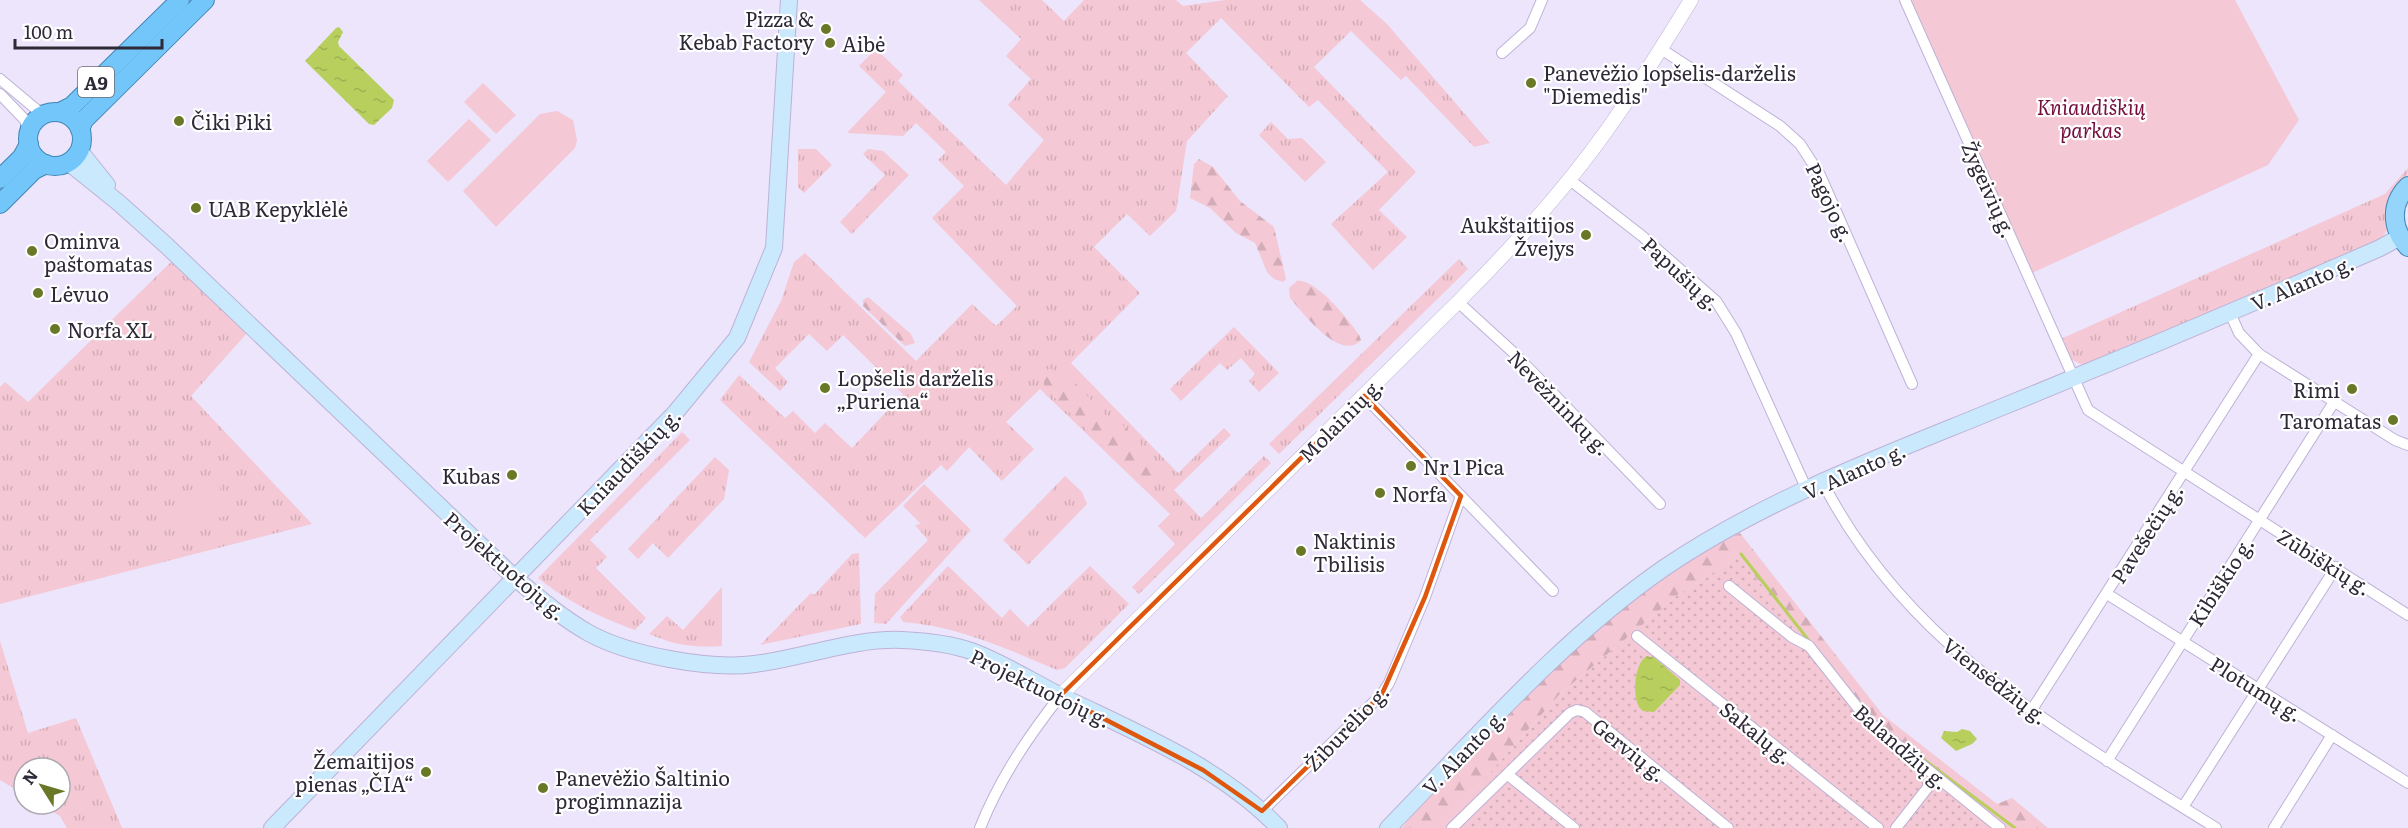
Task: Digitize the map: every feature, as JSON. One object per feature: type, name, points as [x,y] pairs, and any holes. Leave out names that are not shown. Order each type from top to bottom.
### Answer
[{"type":"highway","name":"A9","points":[[54,113],[72,106],[180,0]]},
{"type":"highway","name":"A9","points":[[80,129],[84,120],[206,0]]},
{"type":"highway","points":[[0,178],[22,157],[34,122],[54,113],[70,116],[80,129],[82,140],[74,156],[57,166],[46,164],[36,158],[29,138]]},
{"type":"highway","points":[[0,204],[34,170],[46,164]]},
{"type":"main road","name":"Kniaudiškių g.","points":[[272,828],[515,578],[726,355],[745,322],[774,248],[789,0]]},
{"type":"main road","name":"Projektuotojų g.","points":[[74,156],[119,203],[515,578],[549,606],[589,634],[633,650],[693,663],[726,666],[754,664],[866,642],[902,640],[972,651],[1203,770],[1262,812],[1279,828]]},
{"type":"main road","points":[[2404,242],[2396,227],[2396,206],[2408,186]]},
{"type":"main road","name":"V. Alanto g.","points":[[1388,828],[1556,655],[1598,618],[1700,545],[1823,483],[2380,248],[2404,242]]},
{"type":"street","points":[[1502,53],[1530,28],[1542,0]]},
{"type":"street","name":"Molainių g.","points":[[980,828],[1008,767],[1025,740],[1060,696],[1458,302],[1515,243],[1570,180],[1608,129],[1691,0]]},
{"type":"street","name":"Žygeivių g.","points":[[1905,0],[2074,378]]},
{"type":"street","name":"Pagojo g.","points":[[1661,49],[1780,126],[1809,156],[1912,384]]},
{"type":"street","points":[[0,79],[37,110],[54,113]]},
{"type":"street","points":[[0,94],[25,120],[29,138]]},
{"type":"street","name":"Papušių g.","points":[[1570,180],[1642,236],[1716,301],[1736,333],[1807,490]]},
{"type":"street","name":"Nevėžninkų g.","points":[[1458,302],[1515,354],[1660,504]]},
{"type":"street","points":[[2230,313],[2239,333],[2259,354],[2334,402],[2408,445]]},
{"type":"street","name":"Pavešečių g.","points":[[2031,711],[2259,354]]},
{"type":"street","name":"Zūbiškių g.","points":[[2074,378],[2088,410],[2408,615]]},
{"type":"street","points":[[1364,396],[1553,591]]},
{"type":"street","name":"Kibiškio g.","points":[[2107,761],[2334,402]]},
{"type":"street","name":"Viensėdžių g.","points":[[1823,483],[1869,555],[1912,608],[1968,663],[2031,711],[2216,828]]},
{"type":"street","name":"Žiburėlio g.","points":[[1262,812],[1382,694],[1425,597],[1461,496]]},
{"type":"street","points":[[2183,807],[2336,567]]},
{"type":"street","name":"Balandžių g.","points":[[1729,586],[1792,637],[1809,646],[1863,716],[2000,828]]},
{"type":"street","name":"Plotumų g.","points":[[2106,594],[2408,783]]},
{"type":"street","name":"Sakalų g.","points":[[1637,636],[1878,828]]},
{"type":"street","name":"Gervių g.","points":[[1508,775],[1570,712],[1577,710],[1585,712],[1728,828]]},
{"type":"street","points":[[2274,828],[2332,735]]},
{"type":"street","points":[[1452,828],[1508,775],[1574,828]]},
{"type":"street","points":[[1896,828],[1936,777]]},
{"type":"highlighted area","points":[[1364,396],[1461,496],[1425,597],[1382,694],[1262,811],[1203,770],[1060,696]]},
{"type":"green space","points":[[979,0],[1042,0],[1064,21],[1084,0],[1176,0],[1183,6],[1225,0],[1360,0],[1387,24],[1490,143],[1474,147],[1406,76],[1401,80],[1351,31],[1314,67],[1416,172],[1379,210],[1407,237],[1373,270],[1331,224],[1388,172],[1318,100],[1309,107],[1221,18],[1186,53],[1228,96],[1187,141],[1176,211],[1150,236],[1127,214],[1094,247],[1140,293],[1071,363],[1178,473],[1224,428],[1231,435],[1174,490],[1201,518],[1264,456],[1271,463],[1139,594],[1132,587],[1175,544],[1158,526],[1170,514],[1040,389],[1006,422],[1034,449],[1002,481],[969,447],[947,471],[941,465],[865,538],[720,400],[739,375],[785,418],[793,411],[815,433],[825,423],[852,448],[903,394],[843,335],[827,351],[809,334],[775,368],[788,382],[780,391],[749,362],[781,301],[794,262],[805,253],[916,361],[972,304],[996,326],[1017,306],[932,218],[964,186],[938,160],[946,152],[916,123],[903,136],[847,133],[886,92],[859,66],[876,49],[903,75],[898,81],[1006,185],[1044,140],[1008,105],[1031,79],[1006,56],[1021,39]]},
{"type":"green space","name":"Kniaudiškių parkas","points":[[1909,0],[2235,0],[2299,120],[2268,165],[2032,273]]},
{"type":"green space","points":[[483,83],[516,115],[496,134],[464,102]]},
{"type":"green space","points":[[557,111],[573,120],[577,140],[575,148],[496,227],[463,191],[540,114]]},
{"type":"green space","points":[[469,119],[491,140],[448,182],[427,161]]},
{"type":"green space","points":[[1271,122],[1288,139],[1302,138],[1326,162],[1305,182],[1259,135]]},
{"type":"green space","points":[[798,149],[816,149],[832,165],[804,193],[798,187]]},
{"type":"green space","points":[[868,149],[883,151],[909,175],[852,234],[840,222],[885,175],[863,154]]},
{"type":"green space","points":[[1199,159],[1213,167],[1240,201],[1274,227],[1286,279],[1283,282],[1274,279],[1267,272],[1255,243],[1236,233],[1210,208],[1190,198],[1194,164]]},
{"type":"green space","points":[[2408,168],[2406,186],[2399,206],[2380,240],[2085,366],[2070,359],[2063,338],[2385,194]]},
{"type":"green space","points":[[1459,259],[1468,269],[1279,454],[1269,444]]},
{"type":"green space","points":[[171,262],[247,333],[191,396],[312,524],[0,604],[0,387],[5,382],[28,402]]},
{"type":"green space","points":[[1297,281],[1313,286],[1331,301],[1348,320],[1361,340],[1353,345],[1343,345],[1333,341],[1312,324],[1290,298],[1289,288]]},
{"type":"green space","points":[[868,297],[911,334],[915,343],[905,346],[863,306],[863,300]]},
{"type":"green space","points":[[1234,327],[1279,373],[1259,392],[1249,381],[1255,374],[1241,358],[1227,370],[1220,363],[1181,401],[1170,389]]},
{"type":"green space","points":[[1049,368],[1070,377],[1104,414],[1121,423],[1143,447],[1155,465],[1157,471],[1151,479],[1143,481],[1130,473],[1044,387],[1044,375]]},
{"type":"green space","points":[[682,432],[690,440],[590,540],[607,557],[596,568],[646,618],[635,630],[584,608],[538,578]]},
{"type":"green space","points":[[715,457],[729,470],[724,499],[668,558],[653,543],[638,559],[628,549]]},
{"type":"green space","points":[[1065,476],[1082,492],[1087,504],[1028,565],[1003,540]]},
{"type":"green space","points":[[219,484],[226,516],[184,525],[177,493]]},
{"type":"green space","points":[[924,484],[971,530],[886,624],[874,623],[875,594],[928,540],[915,525],[921,524],[903,506]]},
{"type":"green space","points":[[1740,533],[1883,715],[1997,804],[2012,798],[2048,828],[2004,828],[1957,797],[1860,719],[1740,556],[1678,595],[1560,694],[1441,828],[1402,828],[1432,790],[1564,656],[1601,624],[1706,548]]},
{"type":"green space","points":[[859,553],[861,624],[760,645],[811,593],[814,595],[852,554]]},
{"type":"green space","points":[[1740,556],[1860,719],[1957,797],[2004,828],[1441,828],[1560,694],[1678,595]]},
{"type":"green space","points":[[948,566],[1002,618],[1010,609],[1028,627],[1090,566],[1129,604],[1065,668],[1057,670],[1000,646],[963,634],[903,622],[900,617]]},
{"type":"green space","points":[[722,587],[722,646],[685,645],[649,634],[667,616],[683,630]]},
{"type":"green space","points":[[0,641],[28,733],[76,718],[122,828],[67,828],[60,816],[72,816],[72,756],[12,756],[12,787],[0,780]]},
{"type":"water","points":[[339,27],[343,32],[338,42],[339,46],[394,100],[392,108],[374,125],[369,124],[305,61]]},
{"type":"water","points":[[1647,656],[1655,658],[1680,680],[1680,685],[1654,712],[1643,711],[1639,707],[1635,692],[1636,675],[1642,660]]},
{"type":"water","points":[[1962,729],[1970,731],[1977,739],[1972,744],[1956,751],[1941,738],[1944,731],[1957,732]]},
{"type":"waterway","points":[[1741,554],[1810,642]]},
{"type":"waterway","points":[[1918,755],[2015,828]]},
{"type":"place","name":"Pizza & Kebab Factory","points":[[826,29]]},
{"type":"place","name":"Aibė","points":[[830,43]]},
{"type":"place","name":"Panevėžio lopšelis-darželis \"Diemedis\"","points":[[1531,83]]},
{"type":"place","name":"Čiki Piki","points":[[179,121]]},
{"type":"place","name":"UAB Kepyklėlė","points":[[196,208]]},
{"type":"place","name":"Aukštaitijos Žvejys","points":[[1586,235]]},
{"type":"place","name":"Ominva paštomatas","points":[[32,251]]},
{"type":"place","name":"Lėvuo","points":[[38,293]]},
{"type":"place","name":"Norfa XL","points":[[55,329]]},
{"type":"place","name":"Lopšelis darželis „Puriena“","points":[[825,388]]},
{"type":"place","name":"Rimi","points":[[2352,389]]},
{"type":"place","name":"Taromatas","points":[[2393,420]]},
{"type":"place","name":"Nr 1 Pica","points":[[1411,466]]},
{"type":"place","name":"Kubas","points":[[512,475]]},
{"type":"place","name":"Norfa","points":[[1380,493]]},
{"type":"place","name":"Naktinis Tbilisis","points":[[1301,551]]},
{"type":"place","name":"Žemaitijos pienas „ČIA“","points":[[426,772]]},
{"type":"place","name":"Panevėžio Šaltinio progimnazija","points":[[543,788]]}]
